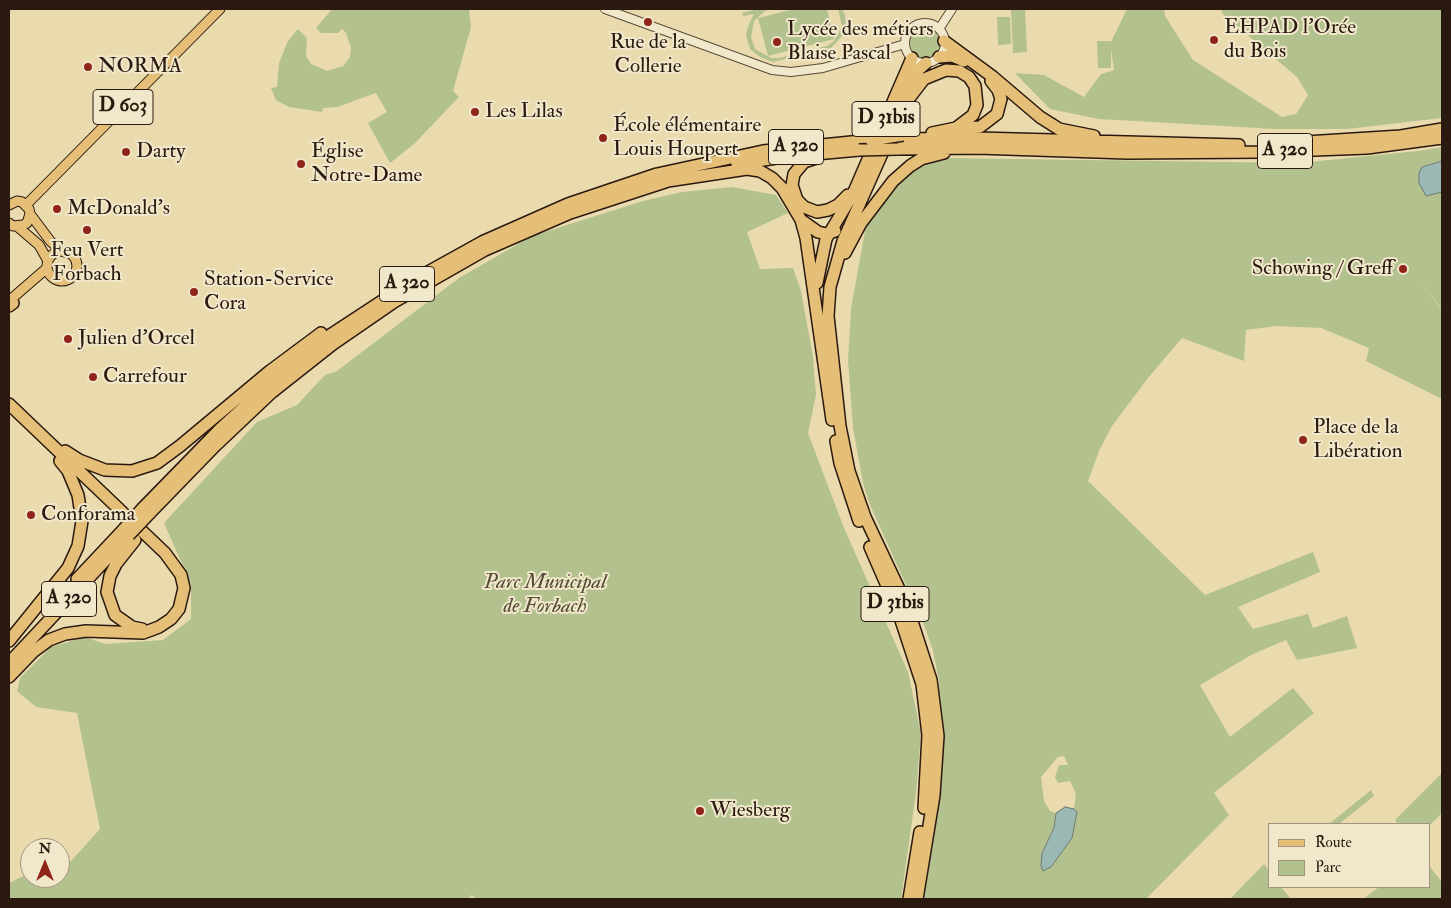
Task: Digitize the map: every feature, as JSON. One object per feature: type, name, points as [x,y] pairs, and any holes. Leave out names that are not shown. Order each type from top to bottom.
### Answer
[{"type":"highway","points":[[944,41],[993,77],[1040,117],[1059,129],[1080,134],[1152,144]]},
{"type":"highway","points":[[865,143],[901,141],[956,128],[968,129],[987,123],[997,114],[1001,99],[998,90],[992,82],[962,59],[939,57]]},
{"type":"highway","name":"D 31bis","points":[[909,899],[926,796],[928,735],[922,684],[901,620],[851,501],[840,464],[818,314],[817,277],[829,233],[846,207],[912,58]]},
{"type":"highway","name":"D 31bis","points":[[917,899],[934,795],[937,746],[931,680],[910,614],[865,517],[849,471],[840,426],[830,340],[830,287],[834,267],[854,213],[901,111],[918,68],[926,62]]},
{"type":"highway","points":[[901,111],[924,79],[946,70],[959,71],[969,77],[975,86],[978,96],[972,115],[956,128]]},
{"type":"highway","name":"A 320","points":[[901,141],[978,138],[1242,145],[1324,142],[1442,130]]},
{"type":"highway","name":"A 320","points":[[901,141],[977,148],[1137,153],[1270,152],[1367,148],[1442,138]]},
{"type":"highway","name":"A 320","points":[[149,513],[215,446],[304,366],[333,344],[422,285],[485,250],[570,213],[661,182],[735,165],[783,157],[838,152],[865,143]]},
{"type":"highway","name":"A 320","points":[[9,663],[149,513],[220,429],[266,387],[328,337],[417,278],[482,242],[568,204],[657,174],[763,151],[865,143]]},
{"type":"highway","points":[[830,340],[833,297],[846,249],[861,223],[879,199],[893,181],[921,159],[977,148]]},
{"type":"highway","points":[[838,152],[804,162],[798,168],[792,185],[797,200],[804,207],[817,212],[828,210],[845,200],[859,179]]},
{"type":"highway","points":[[661,182],[747,170],[760,172],[772,178],[782,188],[801,220],[818,314]]},
{"type":"highway","points":[[801,220],[814,230],[829,233],[842,228],[854,213]]},
{"type":"highway","points":[[40,436],[79,460],[105,470],[132,471],[157,462],[180,446],[297,350],[379,295],[417,278]]},
{"type":"highway","points":[[9,400],[20,417]]},
{"type":"highway","points":[[9,404],[20,417]]},
{"type":"highway","points":[[9,408],[166,553],[175,565],[182,582],[182,600],[171,619],[158,627],[143,633],[86,631],[65,634],[49,640],[34,651],[9,677]]},
{"type":"highway","points":[[9,641],[68,568],[80,538],[82,521],[78,495],[68,471],[40,436]]},
{"type":"highway","points":[[149,513],[129,535],[110,576],[108,592],[110,606],[115,616],[132,627],[142,629],[158,627]]},
{"type":"highway","name":"A 320","points":[[9,652],[129,535]]},
{"type":"main road","name":"D 603","points":[[26,205],[220,9]]},
{"type":"main road","points":[[9,205],[18,201],[26,205],[30,214],[51,242],[74,258],[76,271],[67,280],[41,281],[10,304]]},
{"type":"main road","points":[[18,227],[27,222],[30,214]]},
{"type":"main road","points":[[9,223],[18,227],[39,245],[55,279]]},
{"type":"main road","points":[[10,304],[48,264],[53,255],[64,252]]},
{"type":"street","points":[[605,9],[772,70],[791,72],[822,68],[905,44]]},
{"type":"street","points":[[939,29],[952,9]]},
{"type":"street","points":[[929,24],[939,29],[944,41],[939,57],[926,62],[912,58],[905,44],[908,33],[917,25],[929,24]]},
{"type":"green space","points":[[332,9],[469,9],[471,27],[453,91],[459,97],[414,144],[390,163],[368,123],[387,112],[376,93],[337,107],[323,108],[322,112],[289,107],[276,100],[271,88],[277,87],[279,63],[288,41],[298,29],[307,38],[306,56],[311,64],[327,71],[343,66],[350,57],[351,48],[346,33],[342,29],[338,33],[321,33],[316,28]]},
{"type":"green space","points":[[758,9],[772,9],[765,11],[754,21],[751,37],[755,49],[771,58],[779,58],[827,46],[834,41],[842,26],[838,9],[842,9],[845,15],[846,25],[844,34],[831,48],[773,62],[760,57],[750,49],[746,35],[754,14],[743,16],[742,13]]},
{"type":"green space","points":[[794,9],[827,9],[834,39],[768,56],[758,18]]},
{"type":"green space","points":[[1011,9],[1025,9],[1027,52],[1013,53]]},
{"type":"green space","points":[[1127,9],[1164,9],[1165,16],[1193,60],[1282,117],[1296,114],[1308,95],[1297,77],[1223,14],[1221,9],[1442,9],[1442,118],[1347,129],[1276,129],[1099,119],[1050,109],[1015,73],[1044,75],[1084,97],[1101,74],[1114,70],[1111,49],[1111,68],[1098,68],[1097,41],[1111,42]]},
{"type":"green space","points":[[997,17],[1010,17],[1011,44],[998,45]]},
{"type":"green space","points":[[925,28],[936,32],[940,43],[936,54],[925,58],[914,54],[910,43],[914,32]]},
{"type":"green space","points":[[1442,147],[1442,309],[1421,283],[1442,310],[1442,399],[1366,361],[1369,348],[1321,328],[1276,326],[1246,330],[1244,361],[1182,338],[1148,378],[1112,426],[1099,451],[1088,481],[1205,595],[1313,552],[1320,572],[1238,607],[1253,629],[1308,614],[1313,628],[1347,616],[1357,648],[1297,660],[1286,640],[1253,654],[1200,685],[1230,737],[1293,688],[1314,713],[1214,793],[1229,815],[1146,899],[922,899],[939,785],[939,681],[933,651],[924,625],[870,505],[863,483],[853,428],[848,360],[851,309],[866,225],[892,187],[912,167],[946,158],[1299,163]],"holes":[[[1064,756],[1068,765],[1059,765],[1055,777],[1058,783],[1070,781],[1076,794],[1074,809],[1077,812],[1072,838],[1051,867],[1041,866],[1043,850],[1054,828],[1056,813],[1050,811],[1044,801],[1041,777],[1058,757]]]},
{"type":"green space","name":"Parc Municipal de Forbach","points":[[732,187],[776,195],[788,213],[747,232],[760,269],[793,268],[801,291],[813,357],[816,395],[808,433],[844,528],[908,672],[921,733],[916,793],[901,899],[477,899],[471,895],[469,899],[9,899],[9,883],[20,878],[20,888],[70,888],[70,861],[100,829],[77,713],[36,707],[17,691],[20,678],[51,647],[85,637],[105,644],[163,640],[191,619],[191,584],[164,523],[257,422],[297,405],[325,375],[337,371],[459,278],[532,236],[643,201],[682,192]]},
{"type":"green space","points":[[1442,773],[1442,813],[1431,824],[1397,823],[1395,820]]},
{"type":"green space","points":[[1371,790],[1374,796],[1340,823],[1330,823]]},
{"type":"green space","points":[[1264,864],[1268,869],[1268,888],[1282,888],[1291,899],[1230,899]]},
{"type":"green space","points":[[1431,868],[1442,882],[1442,899],[1363,899],[1378,888],[1431,888]]},
{"type":"water","points":[[1442,161],[1442,192],[1426,196],[1419,183],[1419,173],[1422,167]]},
{"type":"water","points":[[1065,807],[1074,809],[1077,812],[1072,838],[1051,867],[1043,871],[1041,866],[1042,853],[1054,828],[1056,813]]},
{"type":"place","name":"Rue de la Collerie","points":[[648,22]]},
{"type":"place","name":"EHPAD l'Orée du Bois","points":[[1214,40]]},
{"type":"place","name":"Lycée des métiers Blaise Pascal","points":[[777,42]]},
{"type":"place","name":"NORMA","points":[[88,67]]},
{"type":"place","name":"Les Lilas","points":[[475,112]]},
{"type":"place","name":"École élémentaire Louis Houpert","points":[[603,138]]},
{"type":"place","name":"Darty","points":[[126,152]]},
{"type":"place","name":"Église Notre-Dame","points":[[301,164]]},
{"type":"place","name":"McDonald's","points":[[57,209]]},
{"type":"place","name":"Feu Vert Forbach","points":[[87,230]]},
{"type":"place","name":"Schowing / Greff","points":[[1403,269]]},
{"type":"place","name":"Station-Service Cora","points":[[194,292]]},
{"type":"place","name":"Julien d'Orcel","points":[[68,339]]},
{"type":"place","name":"Carrefour","points":[[93,377]]},
{"type":"place","name":"Place de la Libération","points":[[1303,440]]},
{"type":"place","name":"Conforama","points":[[31,515]]},
{"type":"place","name":"Wiesberg","points":[[700,811]]}]
